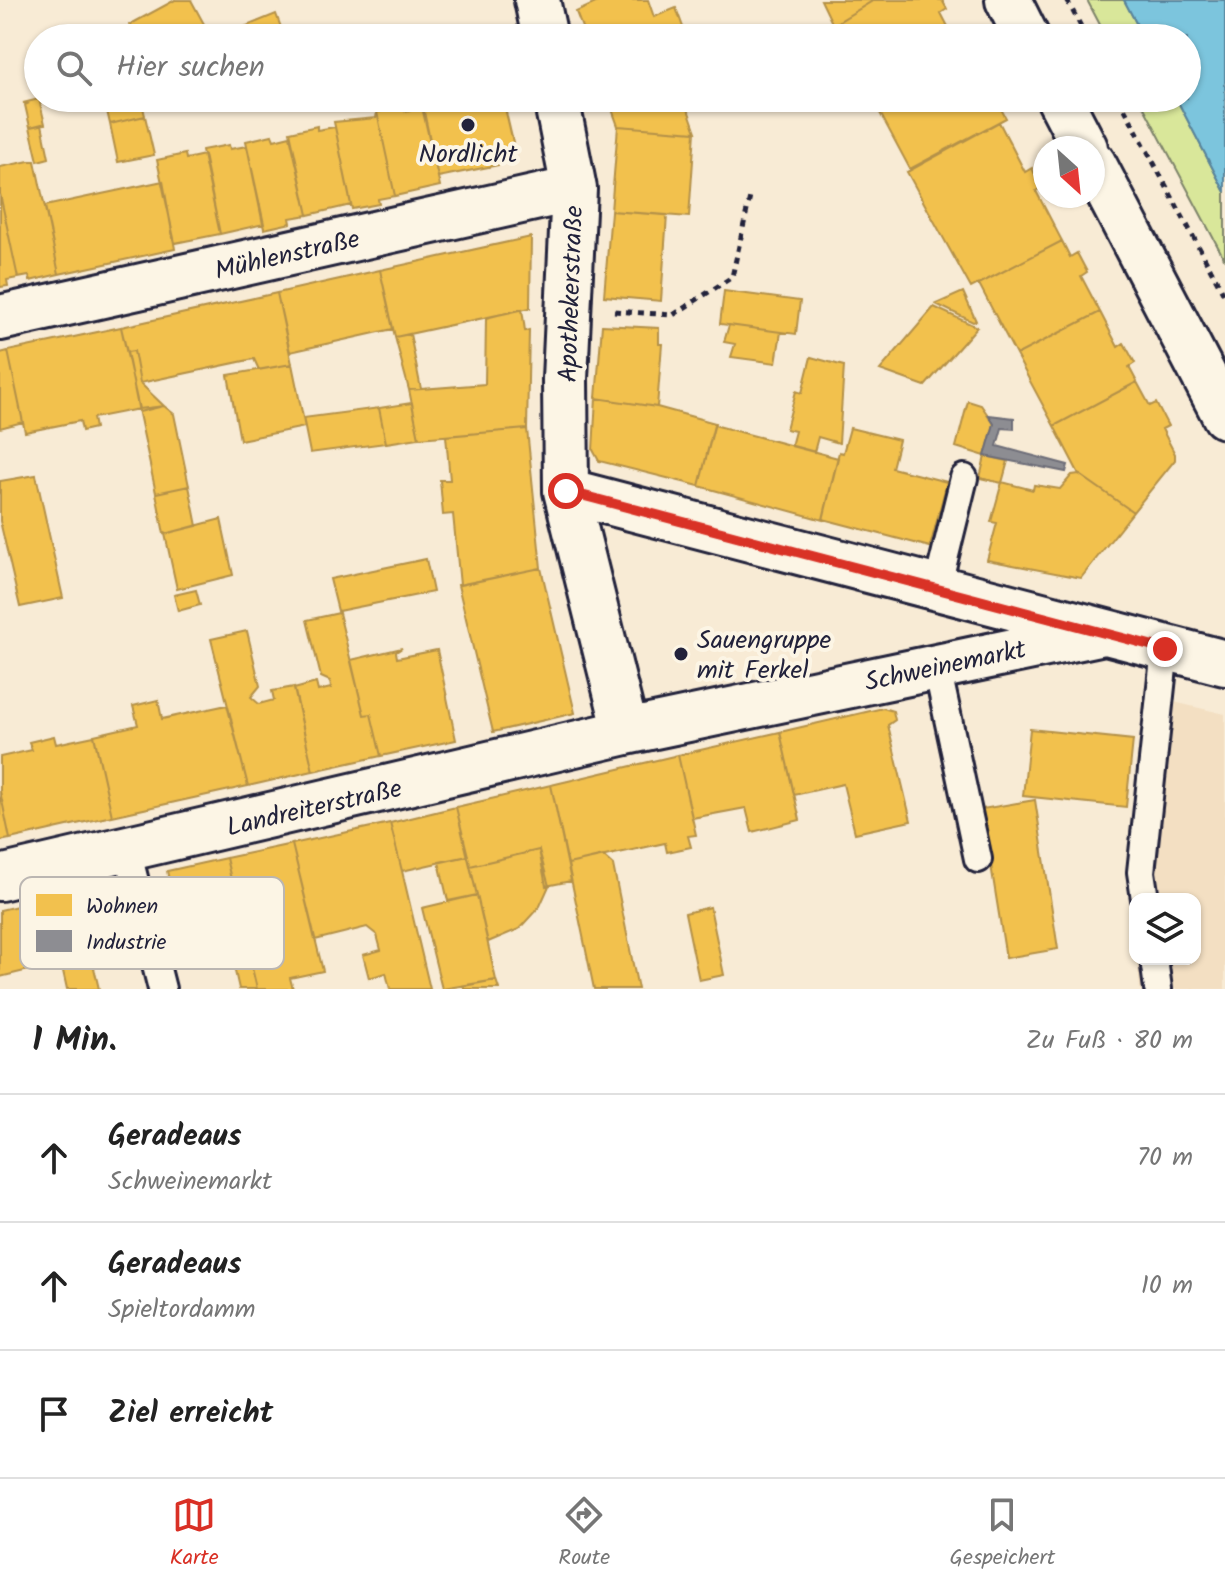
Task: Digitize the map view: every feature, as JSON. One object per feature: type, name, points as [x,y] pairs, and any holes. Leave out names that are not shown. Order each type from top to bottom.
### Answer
[{"type":"street","points":[[537,0],[542,24]]},
{"type":"street","points":[[1008,0],[1020,24]]},
{"type":"street","name":"Apothekerstraße","points":[[559,112],[574,189],[566,491]]},
{"type":"street","points":[[1066,112],[1079,136]]},
{"type":"street","points":[[1105,186],[1225,416]]},
{"type":"street","name":"Mühlenstraße","points":[[0,318],[574,189]]},
{"type":"street","points":[[566,491],[626,732]]},
{"type":"street","name":"Schweinemarkt","points":[[566,491],[1104,632]]},
{"type":"street","points":[[1104,632],[1225,663]]},
{"type":"street","name":"Schweinemarkt","points":[[626,732],[1104,632]]},
{"type":"street","name":"Landreiterstraße","points":[[0,878],[626,732]]},
{"type":"lane","points":[[937,588],[964,478]]},
{"type":"lane","points":[[1144,893],[1141,872],[1165,649]]},
{"type":"lane","points":[[937,667],[978,859]]},
{"type":"lane","points":[[127,850],[134,877]]},
{"type":"lane","points":[[1155,965],[1158,989]]},
{"type":"lane","points":[[157,969],[162,989]]},
{"type":"path","points":[[1067,0],[1080,24]]},
{"type":"path","points":[[1126,112],[1225,296]]},
{"type":"path","points":[[569,308],[673,315],[732,277],[750,197]]},
{"type":"shaded area","points":[[1148,696],[1225,714],[1225,989],[1140,989],[1138,965],[1201,965],[1201,893],[1131,893],[1129,872]]},
{"type":"green space","points":[[1087,0],[1124,0],[1137,24],[1100,24]]},
{"type":"green space","points":[[1146,112],[1183,112],[1225,192],[1225,260]]},
{"type":"water","points":[[1124,0],[1225,0],[1225,192],[1183,112],[1201,112],[1201,24],[1137,24]]},
{"type":"building: Wohnen","points":[[175,0],[191,0],[204,24],[131,24]]},
{"type":"building: Wohnen","points":[[602,0],[648,0],[654,17],[676,8],[682,24],[581,24],[576,12]]},
{"type":"building: Wohnen","points":[[821,0],[874,0],[835,24]]},
{"type":"building: Wohnen","points":[[874,0],[942,0],[947,9],[941,13],[947,24],[835,24]]},
{"type":"building: Wohnen","points":[[276,14],[280,24],[251,24]]},
{"type":"building: Wohnen","points":[[27,112],[42,112],[45,124],[30,127]]},
{"type":"building: Wohnen","points":[[107,112],[144,112],[145,116],[110,124]]},
{"type":"building: Wohnen","points":[[377,112],[423,112],[440,186],[395,196]]},
{"type":"building: Wohnen","points":[[377,112],[395,196],[378,199],[379,204],[352,209],[334,122],[376,118]]},
{"type":"building: Wohnen","name":"Nordlicht","points":[[424,112],[506,112],[513,142],[498,165],[438,177]]},
{"type":"building: Wohnen","points":[[613,112],[689,112],[696,132],[618,126]]},
{"type":"building: Wohnen","points":[[879,112],[1003,112],[1006,118],[910,169]]},
{"type":"building: Wohnen","points":[[145,116],[154,155],[118,162],[110,124]]},
{"type":"building: Wohnen","points":[[999,122],[1025,172],[1033,170],[1033,208],[1045,208],[1062,241],[971,288],[907,172]]},
{"type":"building: Wohnen","points":[[42,124],[49,158],[38,161],[30,127]]},
{"type":"building: Wohnen","points":[[317,126],[317,130],[335,127],[351,205],[308,215],[290,132]]},
{"type":"building: Wohnen","points":[[618,126],[695,132],[689,217],[611,211]]},
{"type":"building: Wohnen","points":[[272,135],[274,140],[290,136],[308,215],[290,218],[291,223],[264,229],[246,141]]},
{"type":"building: Wohnen","points":[[229,145],[230,149],[247,146],[264,224],[220,234],[202,150]]},
{"type":"building: Wohnen","points":[[185,154],[186,159],[204,155],[220,234],[175,243],[157,160]]},
{"type":"building: Wohnen","points":[[35,161],[59,274],[30,281],[29,276],[18,278],[0,194],[0,167]]},
{"type":"building: Wohnen","points":[[163,181],[175,249],[59,274],[45,206]]},
{"type":"building: Wohnen","points":[[0,194],[18,278],[7,280],[8,286],[0,287]]},
{"type":"building: Wohnen","points":[[611,211],[667,215],[661,301],[604,296]]},
{"type":"building: Wohnen","points":[[531,237],[530,308],[395,337],[380,270]]},
{"type":"building: Wohnen","points":[[1062,241],[1070,257],[1077,253],[1087,272],[1081,276],[1100,312],[1016,355],[979,284]]},
{"type":"building: Wohnen","points":[[380,270],[393,329],[290,352],[277,293]]},
{"type":"building: Wohnen","points":[[724,291],[800,301],[796,334],[720,324]]},
{"type":"building: Wohnen","points":[[963,292],[976,321],[936,304]]},
{"type":"building: Wohnen","points":[[277,293],[292,364],[259,370],[254,359],[140,383],[134,351],[127,352],[121,327]]},
{"type":"building: Wohnen","points":[[934,307],[977,327],[925,386],[880,370]]},
{"type":"building: Wohnen","points":[[522,309],[525,331],[529,330],[527,429],[419,438],[409,390],[485,384],[486,318]]},
{"type":"building: Wohnen","points":[[1100,312],[1118,347],[1124,343],[1135,363],[1129,367],[1137,382],[1054,426],[1016,355]]},
{"type":"building: Wohnen","points":[[602,325],[659,328],[659,344],[662,344],[657,407],[596,398]]},
{"type":"building: Wohnen","points":[[729,325],[781,332],[776,363],[731,357],[735,344],[724,342]]},
{"type":"building: Wohnen","points":[[121,327],[139,409],[93,418],[95,428],[82,431],[80,421],[25,432],[8,351]]},
{"type":"building: Wohnen","points":[[410,334],[421,389],[409,390],[395,337]]},
{"type":"building: Wohnen","points":[[8,351],[23,422],[0,428],[0,353]]},
{"type":"building: Wohnen","points":[[134,351],[140,383],[164,406],[139,412],[127,352]]},
{"type":"building: Wohnen","points":[[811,357],[844,366],[839,443],[818,437],[814,452],[791,446],[795,431],[786,429],[796,391],[802,393]]},
{"type":"building: Wohnen","points":[[292,364],[305,427],[240,440],[228,375]]},
{"type":"building: Wohnen","points":[[1137,382],[1150,406],[1156,403],[1168,426],[1162,429],[1175,460],[1133,512],[1079,474],[1054,426]]},
{"type":"building: Wohnen","points":[[596,398],[657,407],[715,423],[699,486],[599,461],[593,450]]},
{"type":"building: Wohnen","points":[[968,401],[981,405],[994,424],[985,456],[956,447]]},
{"type":"building: Wohnen","points":[[412,403],[419,438],[386,443],[379,408]]},
{"type":"building: Wohnen","points":[[164,406],[174,414],[189,486],[156,493],[138,409]]},
{"type":"building: Wohnen","points":[[379,408],[386,443],[310,453],[303,418]]},
{"type":"building: Wohnen","points":[[714,425],[838,458],[823,520],[699,486]]},
{"type":"building: Wohnen","points":[[850,428],[899,440],[892,468],[947,482],[930,547],[823,519],[839,452],[843,453]]},
{"type":"building: Wohnen","points":[[527,429],[541,568],[460,585],[453,514],[443,515],[440,480],[450,480],[446,436]]},
{"type":"building: Wohnen","points":[[985,456],[1008,461],[1002,483],[980,478]]},
{"type":"building: Wohnen","points":[[1079,474],[1133,512],[1081,578],[987,560],[997,523],[991,522],[1002,482],[1033,490],[1034,485],[1060,489],[1072,475]]},
{"type":"building: Wohnen","points":[[36,475],[63,598],[20,607],[0,521],[0,481]]},
{"type":"building: Wohnen","points":[[189,486],[197,526],[164,534],[156,493]]},
{"type":"building: Wohnen","points":[[221,519],[233,575],[177,589],[165,534]]},
{"type":"building: Wohnen","points":[[426,559],[433,592],[338,611],[330,579]]},
{"type":"building: Wohnen","points":[[541,568],[575,713],[493,732],[458,585]]},
{"type":"building: Wohnen","points":[[196,590],[200,605],[178,611],[174,595]]},
{"type":"building: Wohnen","points":[[339,613],[364,715],[371,714],[381,756],[313,771],[294,689],[316,683],[318,691],[331,688],[330,681],[321,677],[307,620]]},
{"type":"building: Wohnen","points":[[247,631],[260,686],[251,697],[259,704],[274,700],[272,691],[294,687],[313,771],[248,786],[211,639]]},
{"type":"building: Wohnen","points":[[402,648],[396,652],[397,658],[437,650],[456,740],[381,756],[371,714],[364,715],[351,660]]},
{"type":"building: Wohnen","points":[[158,700],[162,719],[227,705],[248,786],[112,816],[94,735],[138,725],[133,706]]},
{"type":"building: Wohnen","points":[[883,708],[893,711],[895,720],[888,725],[911,821],[855,833],[843,784],[794,795],[780,732]]},
{"type":"building: Wohnen","points":[[1030,729],[1133,740],[1126,807],[1023,796]]},
{"type":"building: Wohnen","points":[[780,732],[800,820],[752,832],[746,808],[692,818],[678,755]]},
{"type":"building: Wohnen","points":[[54,736],[56,744],[94,736],[112,816],[10,839],[0,791],[0,757],[32,750],[29,742]]},
{"type":"building: Wohnen","points":[[678,755],[696,835],[688,836],[691,847],[667,852],[665,843],[568,864],[551,785]]},
{"type":"building: Wohnen","points":[[551,785],[571,881],[546,886],[539,850],[470,866],[456,807]]},
{"type":"building: Wohnen","points":[[0,791],[10,839],[0,841]]},
{"type":"building: Wohnen","points":[[1035,800],[1058,949],[1006,958],[982,809]]},
{"type":"building: Wohnen","points":[[456,807],[468,856],[402,871],[390,823]]},
{"type":"building: Wohnen","points":[[390,823],[430,989],[390,989],[386,973],[369,978],[363,955],[381,950],[377,935],[367,927],[315,940],[292,844]]},
{"type":"building: Wohnen","points":[[292,844],[323,971],[290,978],[293,989],[257,989],[252,969],[284,969],[284,877],[230,877],[226,858]]},
{"type":"building: Wohnen","points":[[539,850],[549,886],[540,906],[519,929],[488,942],[470,866]]},
{"type":"building: Wohnen","points":[[468,856],[477,895],[448,901],[439,862]]},
{"type":"building: Wohnen","points":[[603,856],[613,865],[638,989],[594,989],[568,864]]},
{"type":"building: Wohnen","points":[[226,858],[230,877],[168,877],[167,871]]},
{"type":"building: Wohnen","points":[[477,895],[496,980],[442,989],[422,908]]},
{"type":"building: Wohnen","points":[[20,905],[20,969],[33,969],[0,977],[0,910]]},
{"type":"building: Wohnen","points":[[710,907],[724,975],[699,980],[685,913]]},
{"type":"building: Wohnen","points":[[63,969],[94,969],[99,989],[67,989]]},
{"type":"building: Wohnen","points":[[234,969],[252,969],[257,989],[239,989]]},
{"type":"building: Wohnen","points":[[496,980],[499,989],[464,989],[464,986]]},
{"type":"building: Industrie","points":[[989,415],[1014,418],[1014,429],[1002,428],[997,446],[1068,465],[1066,472],[985,456],[994,424]]},
{"type":"place","name":"Nordlicht","points":[[468,125]]},
{"type":"place","name":"Sauengruppe mit Ferkel","points":[[681,654]]},
{"type":"route","points":[[566,491],[1165,649]]}]
